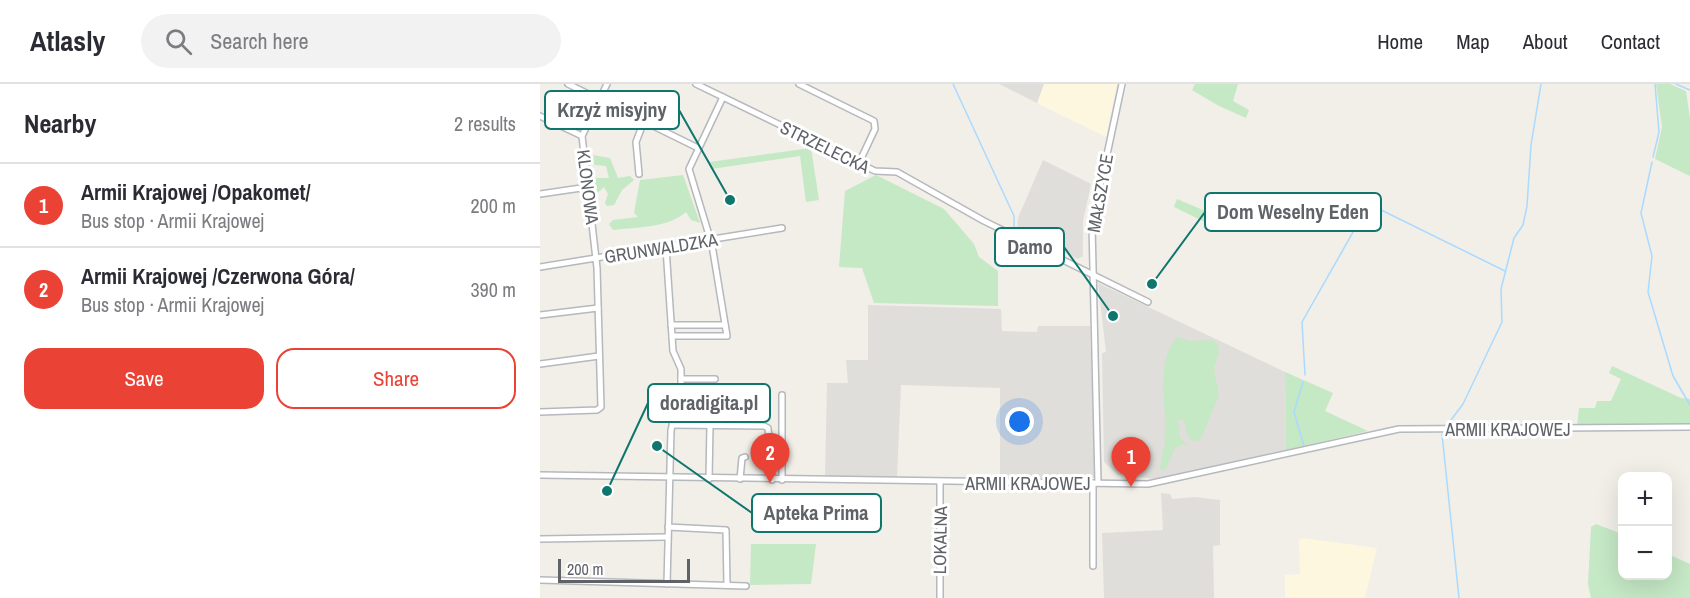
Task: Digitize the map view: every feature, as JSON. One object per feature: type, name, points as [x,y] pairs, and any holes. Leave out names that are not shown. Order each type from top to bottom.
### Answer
[{"type":"street","points":[[568,84],[698,148]]},
{"type":"street","name":"KLONOWA","points":[[540,412],[599,410],[597,259],[582,136],[607,84]]},
{"type":"street","name":"STRZELECKA","points":[[696,84],[875,171],[897,172],[927,187],[961,209],[1148,302]]},
{"type":"street","points":[[799,84],[874,121],[876,129],[859,163]]},
{"type":"street","name":"MAŁSZYCE","points":[[1093,566],[1095,483],[1093,217],[1122,84]]},
{"type":"street","points":[[672,336],[727,336],[711,241],[689,169],[723,97]]},
{"type":"street","points":[[540,116],[582,136]]},
{"type":"street","points":[[639,174],[636,142],[644,121]]},
{"type":"street","points":[[540,194],[588,187]]},
{"type":"street","name":"GRUNWALDZKA","points":[[540,267],[782,228]]},
{"type":"street","points":[[666,248],[673,351],[681,369],[681,391],[672,425],[667,584]]},
{"type":"street","points":[[540,315],[598,308]]},
{"type":"street","points":[[671,325],[725,325]]},
{"type":"street","points":[[540,364],[599,356]]},
{"type":"street","points":[[681,379],[715,379]]},
{"type":"street","points":[[681,391],[710,390]]},
{"type":"street","points":[[782,395],[782,480]]},
{"type":"street","points":[[672,425],[764,426],[768,428],[772,480]]},
{"type":"street","points":[[710,426],[710,479]]},
{"type":"street","name":"ARMII KRAJOWEJ","points":[[540,475],[772,480],[1156,483],[1391,431],[1690,427]]},
{"type":"street","points":[[740,479],[742,458],[745,457]]},
{"type":"street","name":"LOKALNA","points":[[940,482],[940,598]]},
{"type":"street","points":[[668,527],[726,530],[727,585]]},
{"type":"street","points":[[540,539],[668,537]]},
{"type":"street","points":[[540,580],[746,586]]},
{"type":"shaded area","points":[[999,84],[1044,84],[1037,103]]},
{"type":"shaded area","points":[[1044,84],[1117,84],[1106,137],[1037,103]]},
{"type":"shaded area","points":[[1043,160],[1091,184],[1083,221],[1083,256],[1078,259],[1017,230],[1018,218]]},
{"type":"shaded area","points":[[1098,283],[1285,372],[1286,450],[1158,479],[1118,475],[1104,462],[1102,353],[1106,352]]},
{"type":"shaded area","points":[[868,305],[1001,309],[1002,331],[1037,332],[1038,326],[1090,326],[1095,478],[1000,478],[1000,388],[901,385],[897,477],[825,476],[827,383],[848,383],[846,360],[868,360]]},
{"type":"shaded area","points":[[1161,493],[1170,494],[1172,499],[1195,497],[1220,500],[1220,545],[1213,546],[1214,598],[1104,598],[1102,533],[1163,530]]},
{"type":"shaded area","points":[[1302,538],[1377,548],[1365,598],[1285,598],[1285,575],[1300,574],[1299,540]]},
{"type":"green space","points":[[1195,84],[1238,84],[1233,101],[1249,110],[1246,118],[1192,90]]},
{"type":"green space","points":[[1656,84],[1670,84],[1686,91],[1690,119],[1690,176],[1655,159],[1662,127]]},
{"type":"green space","points":[[811,148],[819,200],[806,202],[800,156],[711,169],[710,162]]},
{"type":"green space","points":[[592,155],[610,158],[618,178],[630,176],[634,180],[622,190],[614,205],[607,206],[605,203],[608,194],[604,187],[594,196],[590,184],[591,173],[596,178],[609,178],[606,166],[595,165],[592,162]]},
{"type":"green space","points":[[683,175],[700,223],[691,220],[686,212],[661,224],[613,230],[609,224],[613,220],[638,217],[634,213],[640,180]]},
{"type":"green space","points":[[876,175],[944,209],[974,244],[979,257],[998,271],[998,306],[874,303],[862,268],[839,267],[845,191]]},
{"type":"green space","points":[[1177,199],[1217,216],[1213,226],[1174,207]]},
{"type":"green space","points":[[1177,337],[1191,341],[1213,340],[1218,344],[1219,352],[1214,368],[1219,396],[1200,440],[1193,441],[1187,435],[1185,422],[1182,419],[1178,420],[1180,438],[1188,445],[1184,444],[1175,448],[1165,470],[1160,470],[1165,442],[1164,373],[1170,347]]},
{"type":"green space","points":[[1612,366],[1681,398],[1690,399],[1690,424],[1577,427],[1579,408],[1595,408],[1597,401],[1611,401],[1621,379],[1609,373]]},
{"type":"green space","points":[[1285,372],[1333,393],[1325,411],[1368,431],[1286,450]]},
{"type":"green space","points":[[1596,524],[1618,532],[1618,580],[1672,580],[1672,556],[1690,564],[1690,598],[1591,598],[1588,584],[1591,527]]},
{"type":"green space","points":[[751,544],[816,544],[811,584],[750,585]]},
{"type":"waterway","points":[[953,84],[1014,216],[1014,230]]},
{"type":"waterway","points":[[1448,424],[1463,404],[1502,322],[1501,289],[1514,238],[1523,225],[1527,206],[1531,145],[1541,84]]},
{"type":"waterway","points":[[1653,157],[1659,132],[1655,84]]},
{"type":"waterway","points":[[1676,84],[1690,90]]},
{"type":"waterway","points":[[1652,162],[1641,213],[1652,256],[1648,292],[1673,376],[1690,405]]},
{"type":"waterway","points":[[1305,375],[1302,322],[1369,204],[1505,271]]},
{"type":"waterway","points":[[1303,382],[1294,412],[1304,446]]},
{"type":"waterway","points":[[1442,434],[1459,598]]},
{"type":"place","name":"Krzyż misyjny","points":[[730,200]]},
{"type":"place","name":"Dom Weselny Eden","points":[[1152,284]]},
{"type":"place","name":"Damo","points":[[1113,316]]},
{"type":"place","name":"Apteka Prima","points":[[657,446]]},
{"type":"place","name":"Armii Krajowej /Czerwona Góra/","points":[[770,483]]},
{"type":"place","name":"Armii Krajowej /Opakomet/","points":[[1131,487]]},
{"type":"place","name":"doradigita.pl","points":[[607,491]]}]
